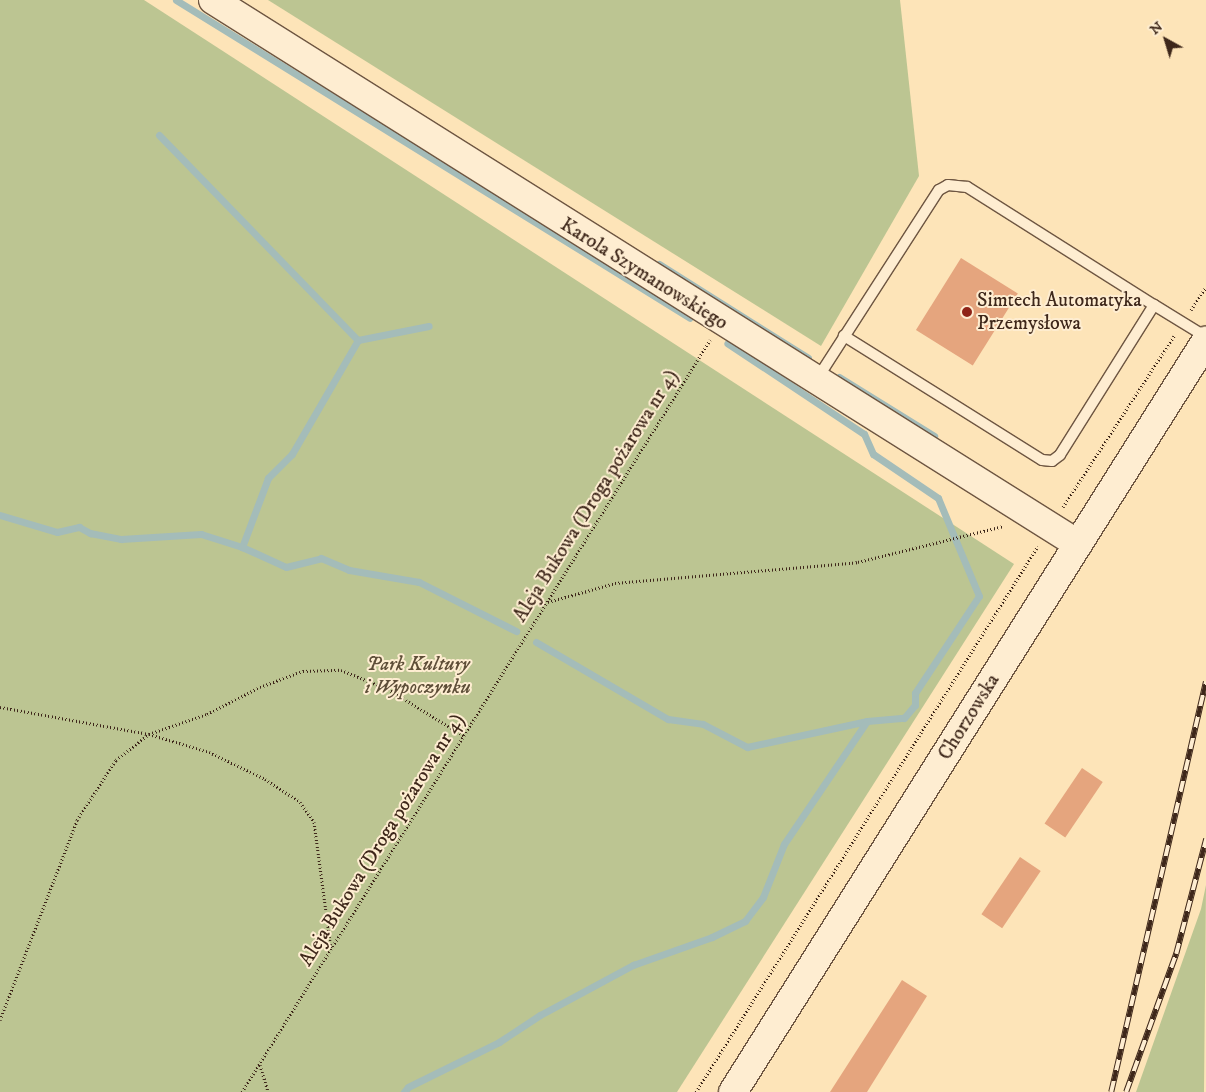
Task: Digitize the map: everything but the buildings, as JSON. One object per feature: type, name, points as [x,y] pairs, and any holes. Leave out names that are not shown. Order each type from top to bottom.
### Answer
[{"type":"street","name":"Karola Szymanowskiego","points":[[213,0],[815,382],[1078,544]]},
{"type":"street","name":"Chorzowska","points":[[733,1092],[1206,342]]},
{"type":"lane","points":[[815,382],[939,190],[957,184],[967,186],[1206,337]]},
{"type":"lane","points":[[844,336],[1042,460],[1052,461],[1060,455],[1154,305]]},
{"type":"path","points":[[696,1092],[1043,522],[1183,323],[1206,287]]},
{"type":"path","name":"Aleja Bukowa (Droga pożarowa nr 4)","points":[[242,1092],[721,322]]},
{"type":"path","points":[[548,602],[616,583],[858,562],[1043,522]]},
{"type":"path","points":[[0,1020],[77,820],[116,760],[149,734],[207,714],[260,687],[303,671],[341,670],[388,689],[464,736]]},
{"type":"path","points":[[0,707],[149,734],[209,752],[265,779],[300,802],[314,822],[331,951]]},
{"type":"path","points":[[260,1064],[268,1092]]},
{"type":"green space","name":"Park Kultury i Wypoczynku","points":[[0,0],[144,0],[1014,564],[677,1092],[0,1092]]},
{"type":"green space","points":[[268,0],[900,0],[919,176],[821,346]]},
{"type":"green space","points":[[1206,885],[1204,1092],[1136,1092],[1201,909]]},
{"type":"waterway","points":[[176,0],[690,318]]},
{"type":"waterway","points":[[159,135],[358,340],[292,454],[268,478],[242,547]]},
{"type":"waterway","points":[[659,264],[808,358]]},
{"type":"waterway","points":[[358,340],[429,326]]},
{"type":"waterway","points":[[536,642],[668,719],[703,724],[747,747],[867,721],[904,718],[915,705],[915,693],[979,596],[938,498],[873,454],[864,434],[727,343]]},
{"type":"waterway","points":[[839,377],[934,436]]},
{"type":"waterway","points":[[0,515],[57,532],[79,527],[90,533],[121,539],[201,534],[242,547],[286,567],[321,558],[349,570],[419,582],[516,631]]},
{"type":"waterway","points":[[404,1092],[408,1087],[499,1042],[540,1015],[633,965],[712,937],[745,921],[763,897],[784,844],[867,721]]},
{"type":"railway","points":[[1111,1092],[1206,682]]},
{"type":"railway","points":[[1126,1092],[1176,954],[1206,839]]},
{"type":"place","name":"Simtech Automatyka Przemysłowa","points":[[967,312]]}]
